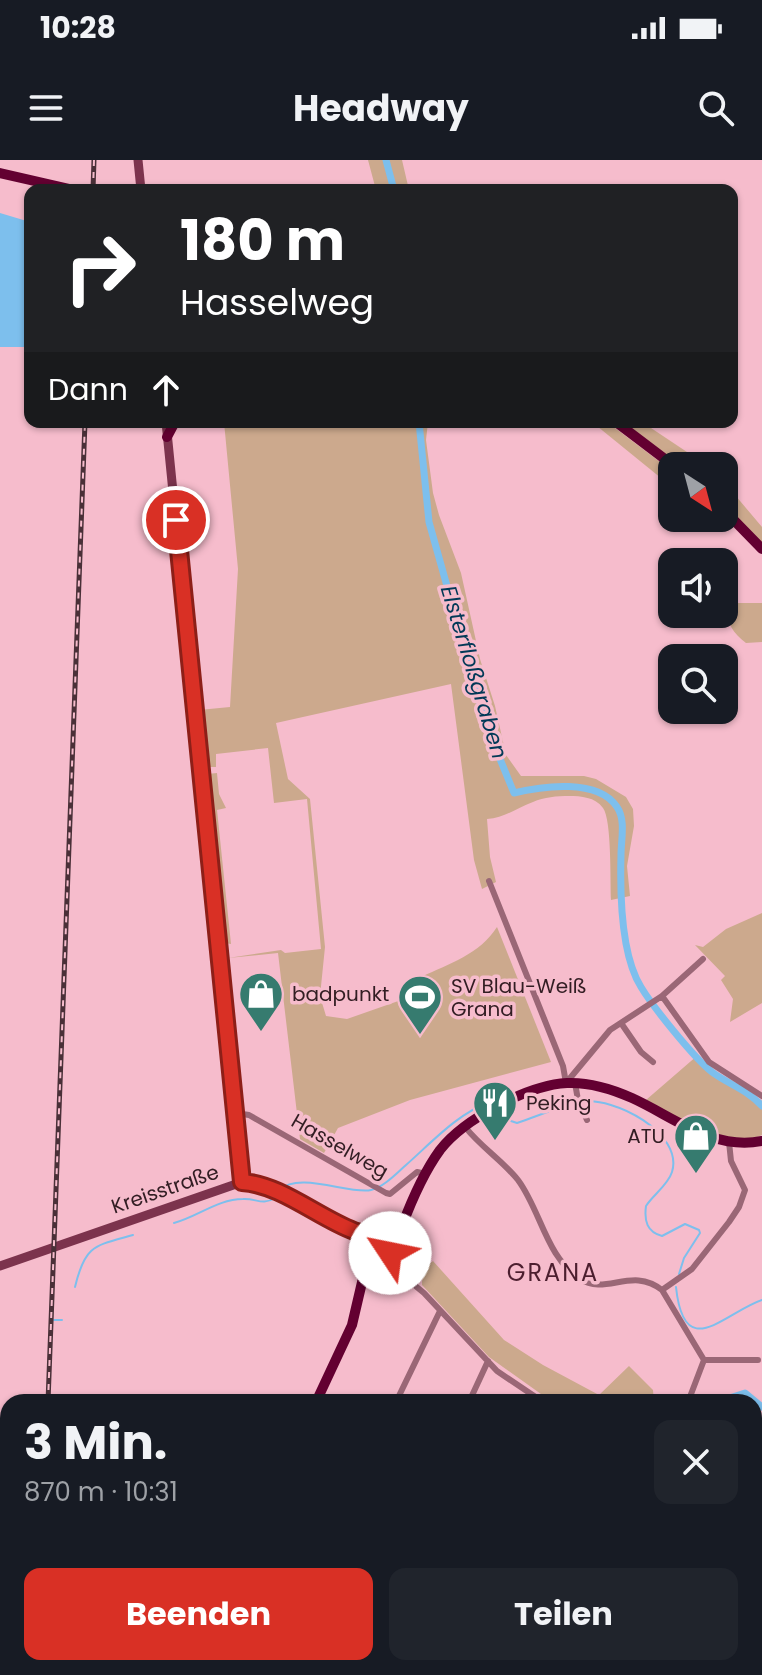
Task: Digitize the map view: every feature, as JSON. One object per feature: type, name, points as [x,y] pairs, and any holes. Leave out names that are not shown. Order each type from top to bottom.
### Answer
[{"type":"main road","points":[[138,160],[140,184]]},
{"type":"main road","points":[[0,173],[48,184]]},
{"type":"main road","points":[[166,428],[242,1182]]},
{"type":"main road","points":[[167,437],[172,428]]},
{"type":"main road","points":[[624,428],[658,454]]},
{"type":"main road","points":[[738,524],[762,549]]},
{"type":"main road","points":[[363,1278],[390,1252],[425,1174],[443,1146],[490,1111],[540,1088],[571,1083],[602,1088],[624,1095],[692,1130],[729,1142],[762,1141]]},
{"type":"main road","name":"Kreisstraße","points":[[0,1266],[242,1182],[279,1194],[353,1231],[376,1238]]},
{"type":"main road","points":[[320,1394],[349,1334],[363,1278],[364,1252],[376,1238],[402,1223]]},
{"type":"main road","points":[[353,1231],[364,1252],[378,1264]]},
{"type":"main road","points":[[376,1238],[390,1252]]},
{"type":"street","points":[[489,881],[587,1120]]},
{"type":"street","points":[[571,1083],[610,1030],[656,1000],[703,959]]},
{"type":"street","points":[[656,1000],[709,1062],[762,1096]]},
{"type":"street","points":[[621,1023],[641,1052],[653,1062]]},
{"type":"street","name":"Hasselweg","points":[[236,1113],[249,1115],[390,1194],[412,1175],[425,1174]]},
{"type":"street","points":[[466,1128],[519,1182],[555,1252],[579,1279],[600,1285],[628,1279],[653,1283],[662,1290],[704,1360]]},
{"type":"street","points":[[662,1290],[692,1269],[739,1207],[745,1190],[731,1161],[729,1142]]},
{"type":"street","points":[[390,1252],[407,1279],[488,1361],[531,1394]]},
{"type":"street","points":[[378,1264],[407,1279]]},
{"type":"street","points":[[400,1394],[440,1311]]},
{"type":"street","points":[[704,1360],[758,1360]]},
{"type":"street","points":[[691,1394],[704,1360]]},
{"type":"street","points":[[473,1394],[488,1361]]},
{"type":"shaded area","points":[[368,160],[402,160],[408,184],[374,184]]},
{"type":"shaded area","points":[[225,428],[427,428],[433,493],[461,573],[506,755],[521,776],[584,776],[596,779],[626,797],[633,809],[634,826],[627,866],[630,896],[611,900],[609,838],[603,808],[592,799],[574,796],[542,799],[487,819],[490,857],[496,882],[482,889],[474,860],[451,684],[276,723],[288,779],[310,799],[325,947],[320,996],[326,1016],[347,1019],[424,992],[421,977],[473,951],[497,927],[551,1062],[410,1100],[338,1128],[324,1153],[300,1139],[278,953],[228,958],[281,950],[285,953],[321,949],[307,799],[274,803],[268,748],[216,754],[216,767],[208,767],[204,763],[199,710],[230,707],[238,569]]},
{"type":"shaded area","points":[[599,428],[615,428],[658,460],[658,476]]},
{"type":"shaded area","points":[[632,428],[651,428],[687,452],[662,452]]},
{"type":"shaded area","points":[[738,499],[762,527],[762,543],[738,520]]},
{"type":"shaded area","points":[[738,603],[762,603],[762,642],[746,643],[732,628],[738,628]]},
{"type":"shaded area","points":[[217,773],[219,794],[226,808],[217,810],[231,944],[225,943],[223,938],[211,828],[207,774]]},
{"type":"shaded area","points":[[762,913],[762,1003],[730,1022],[733,999],[721,980],[725,976],[695,945],[703,947],[726,929]]},
{"type":"shaded area","points":[[698,1055],[710,1068],[762,1101],[762,1135],[748,1139],[718,1136],[646,1100]]},
{"type":"shaded area","points":[[433,1261],[504,1340],[597,1394],[541,1394],[489,1357],[422,1285],[427,1266]]},
{"type":"shaded area","points":[[629,1366],[653,1394],[600,1394]]},
{"type":"water","points":[[0,213],[24,220],[24,347],[0,347]]},
{"type":"waterway","name":"Elsterfloßgraben","points":[[386,160],[392,184]]},
{"type":"waterway","name":"Elsterfloßgraben","points":[[420,428],[429,522],[486,725],[514,793],[569,786],[597,792],[617,807],[622,824],[623,923],[634,974],[655,1007],[695,1056],[712,1072],[762,1106]]},
{"type":"waterway","points":[[499,1111],[517,1123],[566,1106],[595,1102],[627,1111],[657,1131],[673,1158],[672,1172],[646,1206],[648,1225],[653,1232],[662,1236],[685,1224],[700,1233],[684,1258],[679,1274]]},
{"type":"waterway","points":[[280,1190],[299,1183],[362,1191],[376,1188],[456,1121],[478,1107],[492,1104]]},
{"type":"waterway","points":[[174,1223],[225,1202],[275,1198]]},
{"type":"waterway","points":[[75,1287],[83,1263],[93,1249],[133,1235]]},
{"type":"waterway","points":[[676,1287],[680,1310],[687,1323],[697,1328],[720,1322],[762,1300]]},
{"type":"waterway","points":[[54,1320],[62,1320]]},
{"type":"waterway","name":"Elsterfloßgraben","points":[[742,1394],[746,1394]]},
{"type":"railway","points":[[93,184],[94,160]]},
{"type":"railway","points":[[48,1394],[85,428]]},
{"type":"place","name":"badpunkt","points":[[261,1033]]},
{"type":"place","name":"SV Blau-Weiß Grana","points":[[420,1036]]},
{"type":"place","name":"Peking","points":[[495,1142]]},
{"type":"place","name":"ATU","points":[[696,1175]]},
{"type":"district","name":"GRANA","points":[[553,1272]]},
{"type":"route","points":[[176,520],[242,1182],[275,1192],[367,1237],[384,1239],[389,1244],[390,1253]]}]
